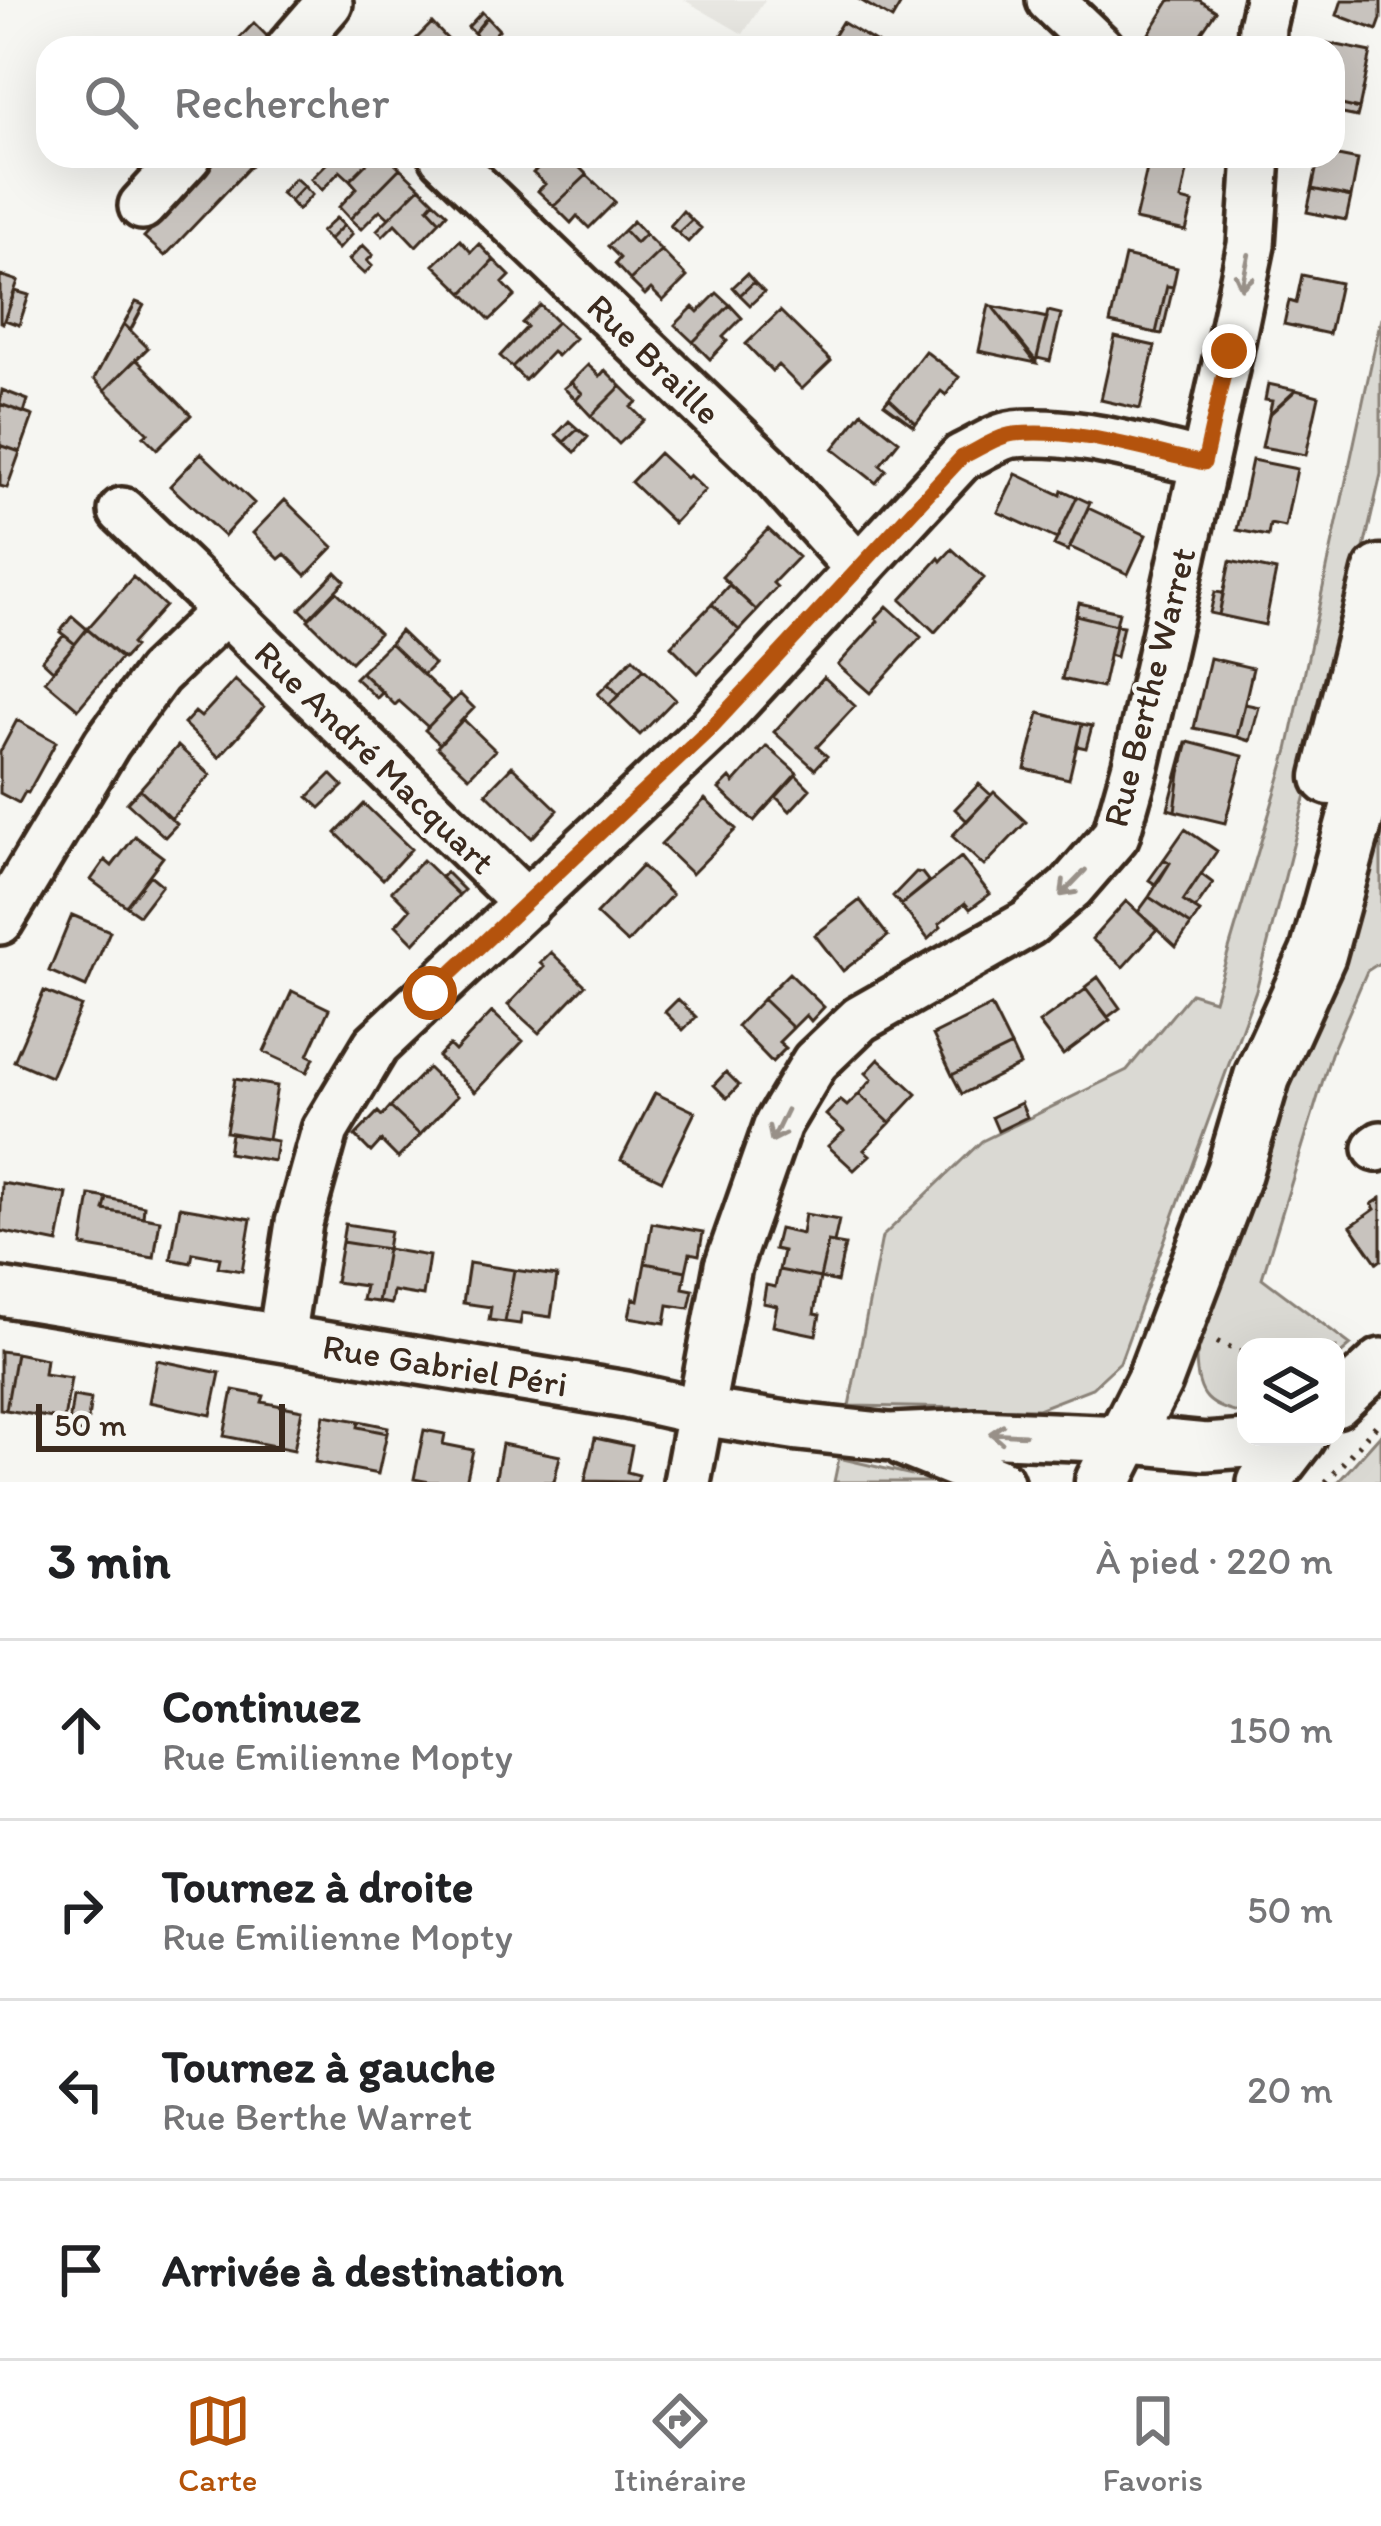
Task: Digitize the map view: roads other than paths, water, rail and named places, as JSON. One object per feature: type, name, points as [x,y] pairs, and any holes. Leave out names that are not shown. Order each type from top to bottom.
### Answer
[{"type":"main road","points":[[1262,1077],[1274,994],[1381,573]]},
{"type":"main road","points":[[1113,1461],[1156,1379],[1234,1172],[1262,1077],[1318,954],[1381,725]]},
{"type":"street","points":[[1050,0],[1088,36]]},
{"type":"street","points":[[1262,36],[1268,0]]},
{"type":"street","points":[[300,36],[328,1]]},
{"type":"street","points":[[328,1],[340,36]]},
{"type":"street","points":[[142,206],[177,168]]},
{"type":"street","name":"Rue Braille","points":[[455,168],[769,469],[859,569]]},
{"type":"street","name":"Rue Berthe Warret","points":[[687,1482],[728,1266],[778,1124],[815,1061],[860,1018],[1030,922],[1071,887],[1117,835],[1251,245],[1256,168]]},
{"type":"street","points":[[281,1338],[298,1223],[325,1130],[376,1045],[709,730],[962,457],[1010,434],[1107,442],[1204,463]]},
{"type":"street","name":"Rue André Macquart","points":[[122,511],[527,904]]},
{"type":"street","name":"Rue André Macquart","points":[[0,921],[107,743],[158,674],[225,610]]},
{"type":"street","name":"Rue Gabriel Péri","points":[[0,1292],[799,1426],[891,1436],[978,1433],[1113,1461],[1237,1444]]},
{"type":"street","points":[[1345,1396],[1381,1362]]},
{"type":"street","name":"Rue Gabriel Péri","points":[[891,1436],[1000,1482]]},
{"type":"street","points":[[1261,1482],[1272,1476],[1295,1446]]}]
